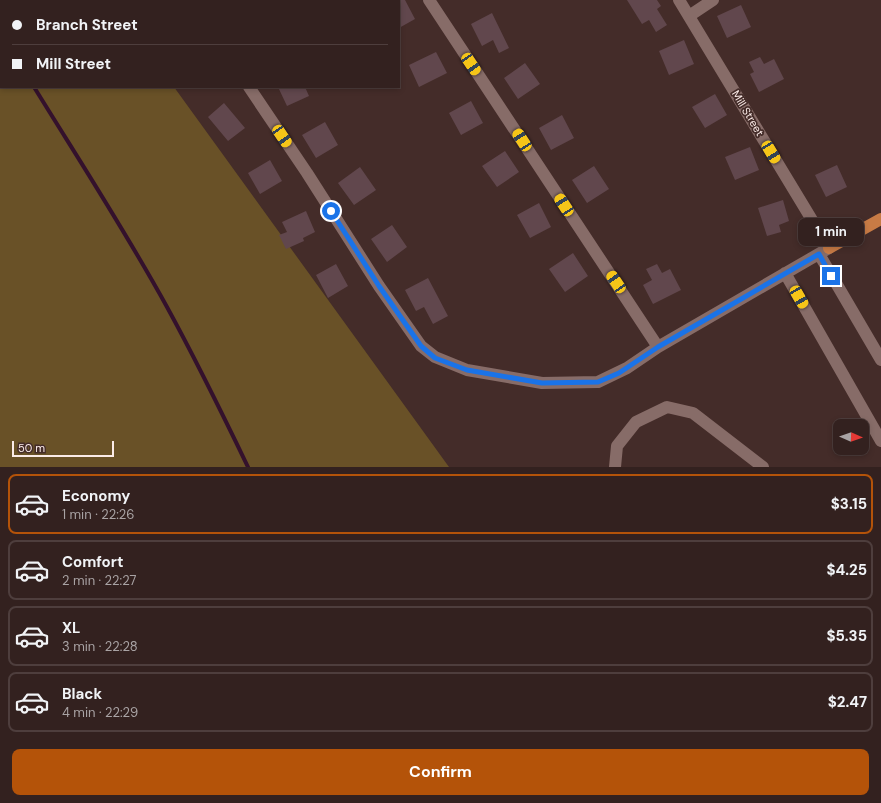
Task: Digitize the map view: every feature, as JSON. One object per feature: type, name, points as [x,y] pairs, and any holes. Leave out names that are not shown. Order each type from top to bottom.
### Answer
[{"type":"main road","points":[[824,251],[881,220]]},
{"type":"street","points":[[429,0],[658,347]]},
{"type":"street","name":"Mill Street","points":[[679,0],[824,251],[881,360]]},
{"type":"street","points":[[689,16],[713,0]]},
{"type":"street","points":[[250,88],[307,173],[379,286],[421,346],[435,358],[467,370],[542,383],[598,382],[619,373],[658,347],[824,251]]},
{"type":"street","points":[[785,273],[881,441]]},
{"type":"street","points":[[614,467],[617,446],[636,422],[667,407],[693,413],[762,467]]},
{"type":"shaded area","points":[[0,88],[175,88],[449,467],[0,467]]},
{"type":"building","points":[[400,0],[405,0],[415,19],[400,27]]},
{"type":"building","points":[[627,0],[657,0],[661,6],[657,9],[667,25],[656,32],[649,20],[642,24]]},
{"type":"building","points":[[741,5],[751,27],[727,38],[717,16]]},
{"type":"building","points":[[492,13],[509,48],[499,53],[493,40],[482,46],[471,24]]},
{"type":"building","points":[[684,40],[694,64],[669,75],[659,51]]},
{"type":"building","points":[[436,52],[447,73],[419,87],[409,65]]},
{"type":"building","points":[[760,57],[764,64],[774,59],[784,79],[759,92],[750,74],[754,72],[749,62]]},
{"type":"building","points":[[525,63],[540,84],[518,99],[504,78]]},
{"type":"building","points":[[278,88],[305,88],[309,96],[287,106]]},
{"type":"building","points":[[715,94],[727,115],[705,128],[692,107]]},
{"type":"building","points":[[471,101],[483,123],[461,135],[449,113]]},
{"type":"building","points":[[224,103],[245,128],[228,141],[208,117]]},
{"type":"building","points":[[562,115],[574,138],[551,150],[539,128]]},
{"type":"building","points":[[325,122],[338,145],[316,158],[302,135]]},
{"type":"building","points":[[750,147],[759,170],[735,180],[725,157]]},
{"type":"building","points":[[505,151],[519,172],[497,187],[482,166]]},
{"type":"building","points":[[270,160],[282,181],[260,194],[248,173]]},
{"type":"building","points":[[837,165],[847,187],[826,197],[815,175]]},
{"type":"building","points":[[594,166],[609,189],[587,203],[572,180]]},
{"type":"building","points":[[360,167],[376,190],[354,205],[338,183]]},
{"type":"building","points":[[783,200],[789,221],[779,225],[781,232],[767,236],[758,208]]},
{"type":"building","points":[[539,203],[551,227],[530,238],[517,215]]},
{"type":"building","points":[[306,211],[315,232],[303,238],[304,241],[286,249],[279,235],[287,232],[282,222]]},
{"type":"building","points":[[392,225],[407,247],[387,262],[371,239]]},
{"type":"building","points":[[573,253],[588,276],[565,292],[549,269]]},
{"type":"building","points":[[336,264],[348,286],[328,298],[316,275]]},
{"type":"building","points":[[657,264],[662,273],[670,269],[681,290],[653,304],[643,285],[652,280],[646,269]]},
{"type":"building","points":[[428,278],[448,316],[433,324],[424,307],[416,311],[405,290]]},
{"type":"waterway","points":[[35,88],[102,196],[151,279],[199,367],[248,467]]},
{"type":"route","points":[[331,211],[379,286],[421,346],[435,358],[467,370],[542,383],[598,382],[619,373],[658,347],[819,254],[831,276]]}]
